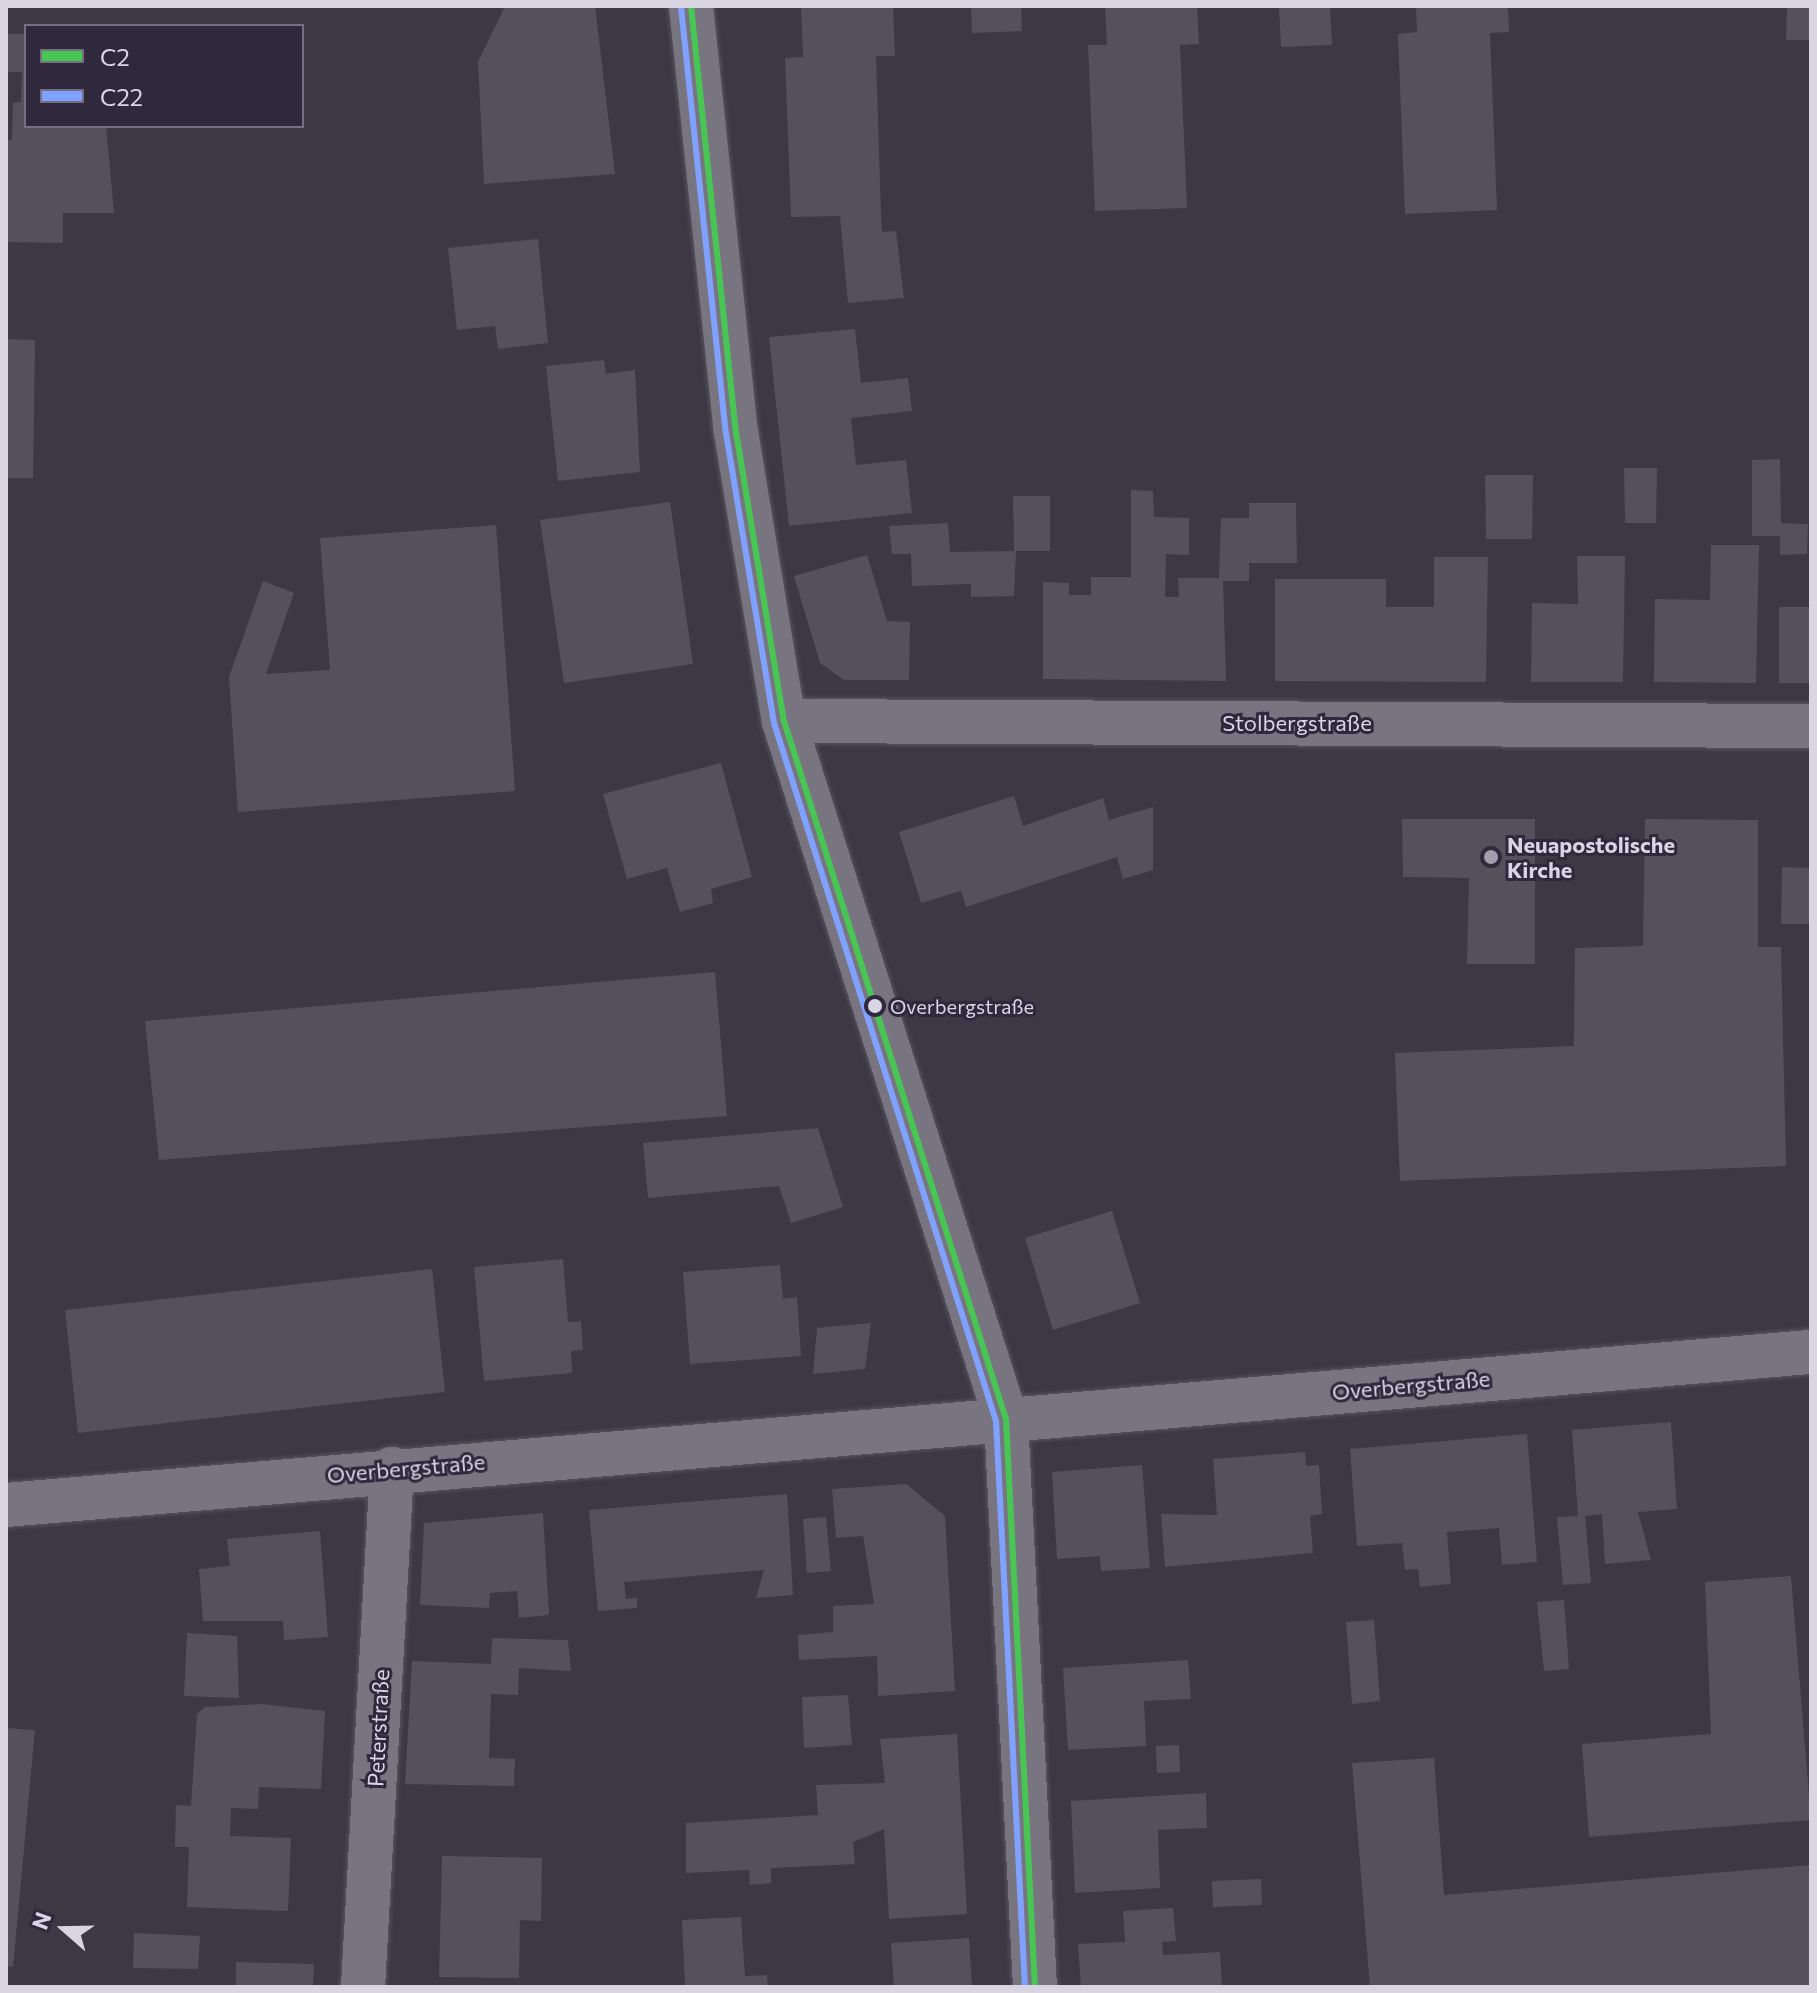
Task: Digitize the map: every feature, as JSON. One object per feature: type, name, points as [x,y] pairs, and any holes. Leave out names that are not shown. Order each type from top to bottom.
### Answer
[{"type":"street","points":[[691,6],[736,432],[784,721],[1006,1419],[1035,1987]]},
{"type":"street","name":"Stolbergstraße","points":[[784,721],[1811,726]]},
{"type":"street","name":"Overbergstraße","points":[[6,1505],[392,1469],[1811,1352]]},
{"type":"street","name":"Peterstraße","points":[[363,1987],[392,1469]]},
{"type":"building","points":[[505,6],[595,6],[615,174],[484,184],[478,62]]},
{"type":"building","points":[[801,6],[893,6],[895,56],[876,56],[881,214],[882,232],[896,231],[904,298],[848,303],[840,216],[791,217],[785,58],[803,57]]},
{"type":"building","points":[[971,6],[1021,6],[1022,31],[972,33]]},
{"type":"building","points":[[1105,6],[1197,6],[1199,44],[1180,45],[1187,208],[1095,211],[1088,45],[1107,45]]},
{"type":"building","points":[[1279,6],[1330,6],[1332,45],[1281,47]]},
{"type":"building","points":[[1416,6],[1508,6],[1509,32],[1490,33],[1497,210],[1405,214],[1398,34],[1417,32]]},
{"type":"building","points":[[1787,6],[1811,6],[1811,40],[1786,40]]},
{"type":"building","points":[[6,34],[24,34],[24,128],[106,128],[114,213],[63,213],[63,243],[6,242],[6,140],[12,140],[13,103],[21,102],[22,72],[6,72]]},
{"type":"building","points":[[538,239],[548,343],[498,349],[495,326],[457,330],[448,248]]},
{"type":"building","points":[[855,329],[861,383],[908,378],[912,411],[851,418],[856,465],[906,460],[912,513],[789,526],[769,337]]},
{"type":"building","points":[[6,339],[35,340],[33,478],[6,478]]},
{"type":"building","points":[[604,360],[606,374],[635,370],[640,472],[558,481],[546,366]]},
{"type":"building","points":[[1780,459],[1781,523],[1808,524],[1807,554],[1780,555],[1780,536],[1752,536],[1752,460]]},
{"type":"building","points":[[1624,468],[1657,468],[1656,523],[1625,523]]},
{"type":"building","points":[[1485,475],[1533,475],[1532,539],[1486,539]]},
{"type":"building","points":[[1131,490],[1153,491],[1154,517],[1189,518],[1189,555],[1166,554],[1165,597],[1179,597],[1178,578],[1219,578],[1221,518],[1249,518],[1249,503],[1296,503],[1297,563],[1249,563],[1249,581],[1223,581],[1226,681],[1043,679],[1043,582],[1069,583],[1069,595],[1091,595],[1091,577],[1131,577]]},
{"type":"building","points":[[1013,496],[1050,496],[1050,551],[1016,551],[1014,596],[971,597],[971,584],[912,586],[911,554],[892,554],[889,526],[948,523],[950,552],[1014,551]]},
{"type":"building","points":[[670,502],[693,664],[564,683],[540,520]]},
{"type":"building","points":[[496,525],[515,791],[238,812],[229,677],[263,581],[294,593],[266,674],[330,670],[320,538]]},
{"type":"building","points":[[1711,545],[1759,545],[1756,683],[1654,682],[1655,599],[1710,600]]},
{"type":"building","points":[[867,555],[887,621],[910,622],[909,680],[844,680],[820,663],[794,576]]},
{"type":"building","points":[[1577,556],[1625,556],[1623,682],[1531,682],[1532,603],[1578,604]]},
{"type":"building","points":[[1434,557],[1488,557],[1486,682],[1275,681],[1275,579],[1386,579],[1386,607],[1434,607]]},
{"type":"building","points":[[1779,607],[1811,607],[1811,683],[1779,683]]},
{"type":"building","points":[[721,763],[752,877],[711,889],[713,903],[680,912],[667,868],[627,879],[603,794]]},
{"type":"building","points":[[1014,796],[1023,826],[1103,798],[1109,820],[1153,807],[1153,870],[1123,879],[1117,857],[966,907],[961,891],[921,903],[899,832]]},
{"type":"building","points":[[1402,819],[1535,819],[1535,964],[1467,964],[1469,878],[1403,877]]},
{"type":"building","points":[[1645,819],[1758,820],[1758,947],[1781,947],[1786,1166],[1400,1181],[1395,1053],[1574,1046],[1575,948],[1643,946]]},
{"type":"building","points":[[1782,867],[1811,868],[1811,924],[1781,924]]},
{"type":"building","points":[[715,972],[727,1116],[159,1160],[145,1021]]},
{"type":"building","points":[[818,1128],[843,1207],[791,1223],[779,1186],[648,1198],[643,1143]]},
{"type":"building","points":[[1112,1211],[1140,1303],[1053,1330],[1025,1238]]},
{"type":"building","points":[[563,1259],[568,1322],[581,1321],[583,1350],[571,1351],[572,1373],[484,1381],[474,1267]]},
{"type":"building","points":[[780,1265],[783,1299],[797,1297],[801,1356],[690,1364],[683,1272]]},
{"type":"building","points":[[432,1269],[445,1392],[78,1433],[65,1310]]},
{"type":"building","points":[[871,1323],[865,1369],[813,1374],[817,1328]]},
{"type":"building","points":[[1671,1422],[1677,1509],[1638,1512],[1651,1560],[1605,1564],[1602,1514],[1585,1516],[1591,1583],[1563,1585],[1557,1517],[1578,1516],[1572,1430]]},
{"type":"building","points":[[1527,1434],[1537,1562],[1502,1565],[1499,1528],[1447,1532],[1451,1584],[1420,1587],[1418,1569],[1405,1570],[1402,1543],[1357,1546],[1350,1449]]},
{"type":"building","points":[[1305,1452],[1306,1466],[1319,1465],[1322,1514],[1310,1516],[1313,1553],[1165,1567],[1161,1514],[1217,1515],[1213,1459]]},
{"type":"building","points":[[1142,1465],[1150,1568],[1101,1571],[1100,1556],[1057,1559],[1052,1472]]},
{"type":"building","points":[[906,1484],[945,1516],[955,1691],[878,1696],[877,1656],[799,1660],[798,1635],[833,1632],[833,1606],[874,1604],[863,1536],[836,1538],[832,1489]]},
{"type":"building","points":[[787,1494],[793,1595],[756,1598],[764,1570],[624,1582],[626,1599],[637,1598],[637,1608],[598,1611],[589,1510]]},
{"type":"building","points":[[543,1513],[549,1615],[519,1618],[517,1591],[490,1593],[489,1608],[420,1605],[424,1523]]},
{"type":"building","points":[[826,1517],[831,1571],[807,1573],[803,1519]]},
{"type":"building","points":[[320,1531],[328,1637],[284,1640],[283,1621],[203,1621],[199,1569],[230,1566],[227,1539]]},
{"type":"building","points":[[1791,1576],[1811,1820],[1589,1837],[1582,1744],[1711,1734],[1705,1582]]},
{"type":"building","points":[[1564,1600],[1569,1669],[1544,1671],[1537,1602]]},
{"type":"building","points":[[1374,1620],[1380,1701],[1352,1704],[1346,1622]]},
{"type":"building","points":[[187,1633],[237,1636],[239,1698],[184,1696]]},
{"type":"building","points":[[492,1638],[568,1640],[571,1671],[519,1668],[518,1695],[491,1694],[489,1758],[515,1759],[514,1786],[405,1784],[412,1661],[491,1664]]},
{"type":"building","points":[[1188,1660],[1191,1699],[1144,1701],[1146,1746],[1068,1750],[1063,1668]]},
{"type":"building","points":[[848,1695],[852,1745],[804,1748],[802,1697]]},
{"type":"building","points":[[262,1704],[325,1711],[321,1789],[259,1787],[258,1809],[231,1808],[230,1836],[291,1838],[288,1911],[187,1907],[189,1847],[175,1847],[176,1805],[191,1806],[197,1714],[205,1707]]},
{"type":"building","points":[[6,1728],[35,1730],[13,1967],[6,1966]]},
{"type":"building","points":[[957,1734],[967,1914],[889,1919],[884,1829],[853,1842],[855,1864],[771,1868],[771,1883],[750,1885],[749,1870],[686,1873],[686,1823],[818,1815],[816,1785],[885,1783],[880,1739]]},
{"type":"building","points":[[1179,1745],[1180,1772],[1157,1773],[1156,1746]]},
{"type":"building","points":[[1434,1758],[1444,1895],[1811,1865],[1811,1987],[1370,1987],[1352,1763]]},
{"type":"building","points":[[1206,1793],[1207,1828],[1158,1830],[1160,1888],[1075,1893],[1071,1801]]},
{"type":"building","points":[[442,1856],[542,1858],[541,1921],[520,1920],[519,1978],[439,1977]]},
{"type":"building","points":[[1261,1879],[1262,1905],[1213,1907],[1212,1881]]},
{"type":"building","points":[[1173,1908],[1176,1941],[1162,1942],[1163,1955],[1220,1952],[1222,1987],[1081,1987],[1078,1944],[1125,1942],[1123,1911]]},
{"type":"building","points":[[741,1917],[745,1976],[767,1975],[768,1987],[685,1987],[682,1920]]},
{"type":"building","points":[[134,1933],[200,1936],[198,1969],[133,1968]]},
{"type":"building","points":[[969,1938],[972,1987],[894,1987],[891,1943]]},
{"type":"building","points":[[236,1962],[314,1964],[313,1987],[236,1987]]},
{"type":"transit line","name":"C2","points":[[691,6],[736,432],[784,721],[1006,1419],[1035,1987]]},
{"type":"transit line","name":"C22","points":[[681,7],[726,433],[774,723],[996,1421],[1025,1987]]},
{"type":"place","name":"Neuapostolische Kirche","points":[[1491,857]]},
{"type":"place","name":"Overbergstraße","points":[[875,1006]]}]
